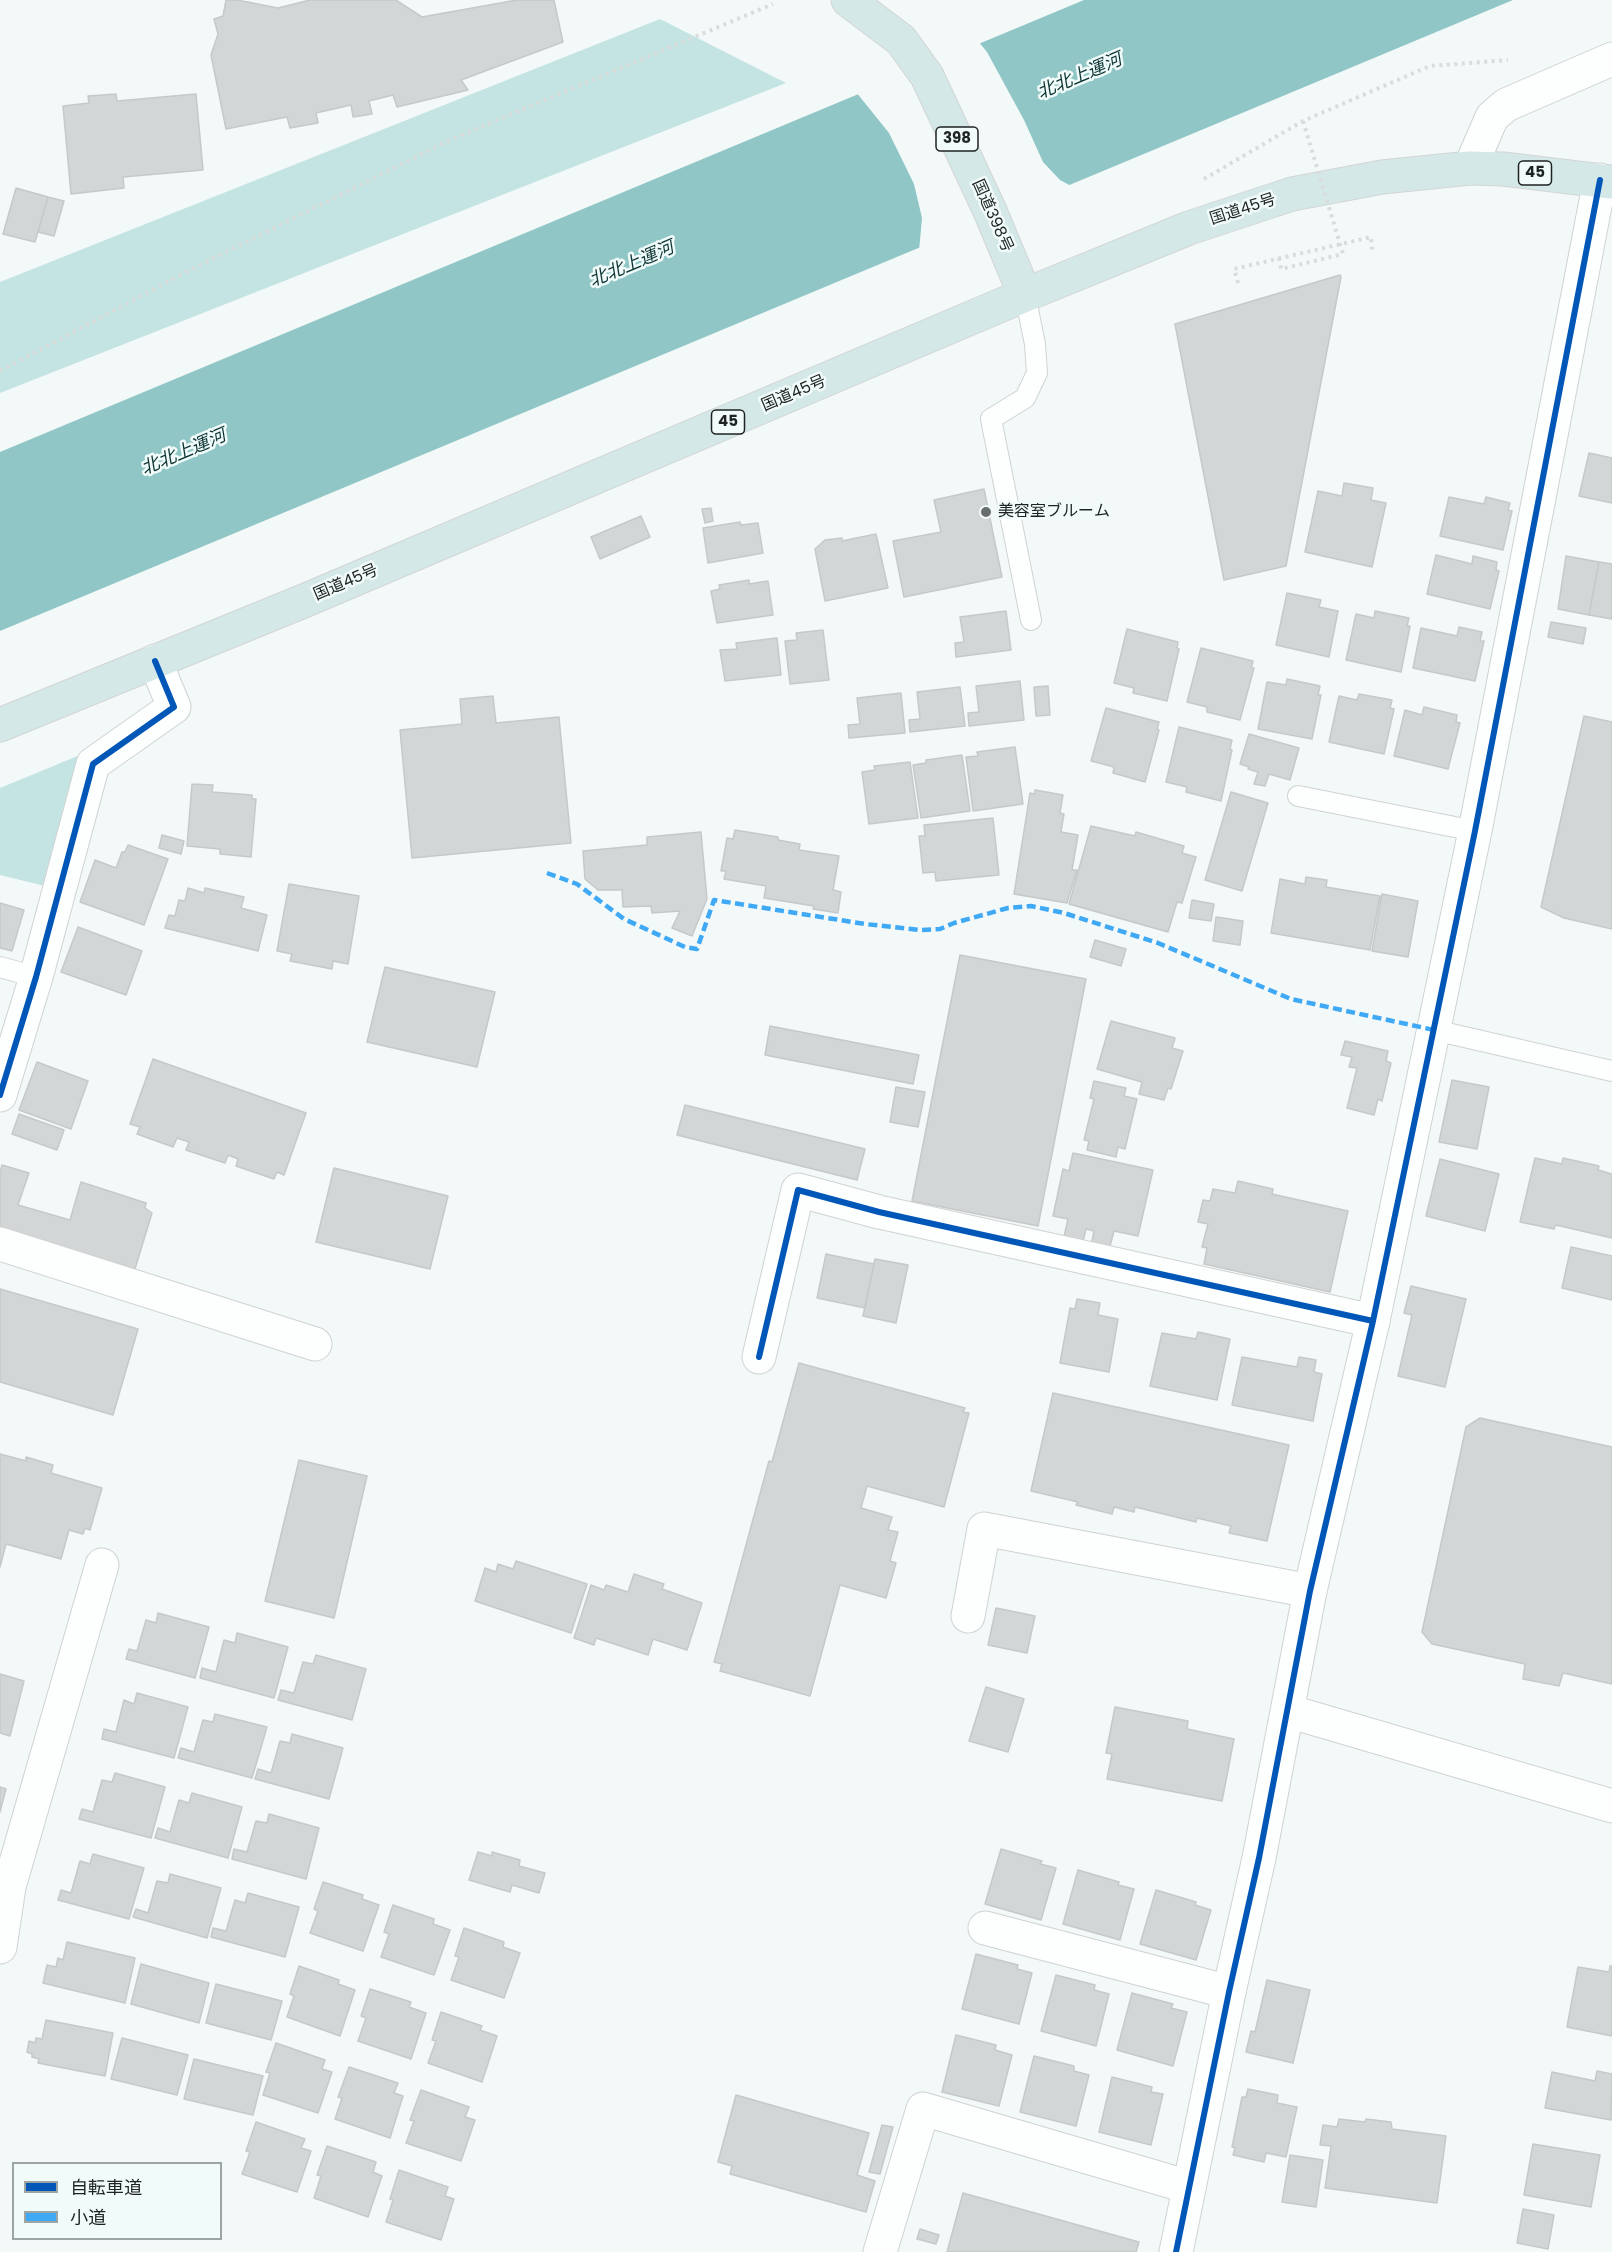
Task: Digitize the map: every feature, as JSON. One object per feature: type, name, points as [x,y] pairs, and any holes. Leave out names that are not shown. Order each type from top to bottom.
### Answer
[{"type":"highway","name":"国道398号","points":[[848,0],[901,40],[927,76],[1025,295]]},
{"type":"highway","name":"国道45号","points":[[0,725],[306,600],[1025,295],[1189,228],[1292,194],[1382,177],[1470,168],[1503,169],[1606,181]]},
{"type":"street","points":[[1470,168],[1492,117],[1506,105],[1612,59]]},
{"type":"street","points":[[1176,2252],[1259,1858],[1310,1591],[1373,1321],[1434,1030],[1606,181]]},
{"type":"street","points":[[0,1095],[36,977],[93,764],[174,707],[155,661]]},
{"type":"street","points":[[759,1357],[798,1190],[879,1212],[1373,1321]]},
{"type":"street","points":[[0,1244],[315,1344]]},
{"type":"street","points":[[968,1616],[984,1529],[1310,1591]]},
{"type":"street","points":[[0,1947],[9,1887],[102,1565]]},
{"type":"street","points":[[1288,1710],[1612,1806]]},
{"type":"street","points":[[985,1928],[1229,1992]]},
{"type":"street","points":[[880,2252],[923,2109],[1189,2187]]},
{"type":"lane","points":[[1025,295],[1035,344],[1037,373],[1025,398],[991,419],[1031,620]]},
{"type":"lane","points":[[1298,796],[1475,831]]},
{"type":"lane","points":[[0,967],[36,977]]},
{"type":"lane","points":[[1434,1030],[1612,1071]]},
{"type":"path","points":[[0,371],[190,270],[450,140],[773,4]]},
{"type":"path","points":[[1198,183],[1293,126],[1430,66],[1512,59]]},
{"type":"path","points":[[1279,258],[1281,269],[1343,254],[1303,121]]},
{"type":"path","points":[[1238,283],[1234,269],[1371,237],[1372,250]]},
{"type":"shaded area","points":[[660,19],[786,83],[0,393],[0,282]]},
{"type":"shaded area","points":[[80,755],[45,886],[0,875],[0,788]]},
{"type":"water","name":"北北上運河","points":[[1084,0],[1513,0],[0,631],[0,452]]},
{"type":"pier","points":[[978,41],[987,52],[1024,120],[1043,162],[1060,180],[1073,187],[919,251],[922,218],[914,184],[889,133],[856,92]]},
{"type":"building","points":[[226,0],[278,8],[310,0],[396,0],[422,17],[517,0],[554,0],[563,42],[461,80],[468,90],[397,107],[393,95],[369,101],[372,114],[353,117],[351,105],[316,113],[318,123],[290,128],[287,117],[226,129],[211,55],[218,34],[214,19],[223,16]]},
{"type":"building","points":[[116,94],[117,101],[196,94],[203,170],[123,177],[124,188],[71,194],[63,106],[89,103],[88,96]]},
{"type":"building","points":[[16,188],[48,197],[35,242],[3,234]]},
{"type":"building","points":[[48,197],[64,201],[54,236],[38,232]]},
{"type":"building","points":[[1340,275],[1286,566],[1224,580],[1175,324]]},
{"type":"building","points":[[1589,453],[1612,458],[1612,503],[1579,496]]},
{"type":"building","points":[[1344,483],[1373,488],[1371,500],[1386,503],[1372,567],[1305,552],[1318,491],[1342,496]]},
{"type":"building","points":[[984,489],[1002,577],[904,597],[893,541],[941,532],[934,500]]},
{"type":"building","points":[[1449,497],[1484,504],[1486,497],[1510,503],[1508,510],[1512,511],[1503,550],[1440,536]]},
{"type":"building","points":[[711,508],[713,521],[705,523],[702,509]]},
{"type":"building","points":[[641,516],[650,537],[600,559],[591,537]]},
{"type":"building","points":[[740,522],[741,525],[758,523],[763,553],[708,563],[703,528]]},
{"type":"building","points":[[876,534],[888,588],[825,601],[815,549],[825,540],[842,538],[842,541]]},
{"type":"building","points":[[1436,555],[1472,564],[1473,556],[1497,562],[1496,570],[1499,571],[1490,609],[1427,594]]},
{"type":"building","points":[[1566,556],[1599,562],[1589,615],[1558,609]]},
{"type":"building","points":[[1599,562],[1612,564],[1612,619],[1589,615]]},
{"type":"building","points":[[749,580],[749,584],[768,581],[773,615],[717,623],[711,591],[720,589],[719,585]]},
{"type":"building","points":[[1287,593],[1321,600],[1319,607],[1338,611],[1329,657],[1276,645]]},
{"type":"building","points":[[1006,611],[1011,650],[956,657],[955,643],[964,642],[960,617]]},
{"type":"building","points":[[1375,611],[1409,618],[1407,626],[1410,626],[1401,672],[1346,660],[1356,614],[1374,618]]},
{"type":"building","points":[[1551,622],[1586,628],[1583,644],[1548,637]]},
{"type":"building","points":[[1459,627],[1482,632],[1480,641],[1484,641],[1475,681],[1413,668],[1421,628],[1457,636]]},
{"type":"building","points":[[1127,629],[1178,642],[1177,648],[1179,649],[1167,701],[1133,693],[1134,688],[1114,683]]},
{"type":"building","points":[[823,630],[829,680],[790,684],[785,641],[797,640],[796,633]]},
{"type":"building","points":[[777,638],[781,675],[725,681],[720,650],[737,649],[736,643]]},
{"type":"building","points":[[1201,648],[1253,661],[1251,668],[1254,668],[1240,720],[1207,712],[1207,707],[1187,702]]},
{"type":"building","points":[[1287,679],[1320,686],[1318,695],[1321,695],[1312,739],[1258,729],[1267,682],[1286,685]]},
{"type":"building","points":[[1020,681],[1024,720],[969,726],[968,713],[979,712],[976,686]]},
{"type":"building","points":[[1048,686],[1050,715],[1036,716],[1034,687]]},
{"type":"building","points":[[960,687],[965,726],[910,732],[909,720],[920,719],[917,692]]},
{"type":"building","points":[[901,693],[905,733],[849,738],[848,725],[860,724],[857,698]]},
{"type":"building","points":[[1359,694],[1392,700],[1390,708],[1394,709],[1384,754],[1329,742],[1339,696],[1357,700]]},
{"type":"building","points":[[493,696],[496,723],[559,717],[571,843],[412,858],[400,730],[462,724],[460,699]]},
{"type":"building","points":[[1424,707],[1457,715],[1456,722],[1460,723],[1448,769],[1394,756],[1405,710],[1422,715]]},
{"type":"building","points":[[1106,708],[1159,722],[1157,729],[1159,730],[1145,782],[1113,773],[1114,767],[1091,761]]},
{"type":"building","points":[[1584,716],[1612,722],[1612,929],[1564,918],[1541,907]]},
{"type":"building","points":[[1179,727],[1232,740],[1221,801],[1186,792],[1187,787],[1166,782]]},
{"type":"building","points":[[1249,734],[1299,748],[1290,780],[1269,774],[1265,786],[1254,784],[1258,772],[1240,764]]},
{"type":"building","points":[[1015,747],[1023,804],[973,811],[966,757],[978,756],[977,752]]},
{"type":"building","points":[[962,755],[970,811],[921,818],[913,765],[926,763],[926,760]]},
{"type":"building","points":[[910,762],[918,818],[869,824],[862,772],[875,770],[874,766]]},
{"type":"building","points":[[192,784],[213,785],[212,792],[252,795],[252,799],[256,799],[251,857],[220,854],[220,849],[187,846]]},
{"type":"building","points":[[1035,790],[1063,795],[1060,813],[1064,814],[1061,832],[1078,835],[1072,870],[1077,870],[1067,903],[1014,894],[1030,793],[1035,794]]},
{"type":"building","points":[[1231,792],[1268,803],[1242,891],[1205,880]]},
{"type":"building","points":[[993,818],[999,875],[936,881],[935,872],[923,873],[919,836],[925,836],[924,825]]},
{"type":"building","points":[[1091,826],[1135,836],[1136,832],[1184,846],[1182,853],[1196,857],[1182,903],[1177,902],[1168,932],[1069,904]]},
{"type":"building","points":[[735,830],[778,837],[778,840],[800,844],[799,850],[839,856],[833,890],[841,892],[838,913],[813,909],[814,906],[764,898],[766,886],[724,879],[726,871],[721,871],[727,838],[733,839]]},
{"type":"building","points":[[701,832],[707,899],[692,936],[672,928],[680,911],[652,913],[651,906],[623,907],[622,890],[598,890],[585,879],[583,851],[647,845],[647,837]]},
{"type":"building","points":[[162,835],[184,841],[181,854],[159,848]]},
{"type":"building","points":[[128,845],[168,859],[144,925],[80,902],[95,860],[116,868],[122,852],[125,852]]},
{"type":"building","points":[[1306,877],[1327,880],[1326,887],[1380,896],[1370,950],[1271,933],[1280,879],[1305,884]]},
{"type":"building","points":[[289,884],[359,896],[348,964],[333,961],[332,969],[290,961],[292,954],[277,951]]},
{"type":"building","points":[[188,888],[204,893],[205,888],[244,897],[241,908],[267,915],[258,951],[165,928],[169,915],[175,916],[179,900],[185,901]]},
{"type":"building","points":[[1382,894],[1418,901],[1408,957],[1372,951]]},
{"type":"building","points":[[1192,900],[1214,904],[1211,921],[1189,918]]},
{"type":"building","points":[[0,903],[24,910],[12,951],[0,948]]},
{"type":"building","points":[[1216,917],[1243,921],[1240,945],[1213,941]]},
{"type":"building","points":[[78,927],[142,951],[126,995],[61,972]]},
{"type":"building","points":[[1095,940],[1126,949],[1121,966],[1090,957]]},
{"type":"building","points":[[960,955],[1086,979],[1038,1226],[912,1201]]},
{"type":"building","points":[[385,967],[495,992],[477,1067],[367,1042]]},
{"type":"building","points":[[1111,1021],[1175,1038],[1172,1048],[1183,1051],[1171,1089],[1168,1088],[1164,1100],[1139,1094],[1142,1082],[1097,1069]]},
{"type":"building","points":[[770,1026],[919,1055],[913,1084],[765,1055]]},
{"type":"building","points":[[1345,1041],[1388,1051],[1386,1061],[1391,1063],[1382,1101],[1378,1099],[1374,1115],[1347,1108],[1357,1068],[1349,1067],[1352,1057],[1341,1055]]},
{"type":"building","points":[[153,1059],[306,1113],[284,1175],[277,1172],[274,1179],[236,1166],[238,1159],[228,1155],[225,1163],[186,1150],[189,1142],[177,1138],[173,1147],[137,1134],[140,1127],[130,1124]]},
{"type":"building","points":[[37,1062],[88,1081],[71,1129],[19,1110]]},
{"type":"building","points":[[1452,1080],[1489,1087],[1477,1149],[1439,1142]]},
{"type":"building","points":[[1094,1081],[1126,1088],[1124,1096],[1137,1099],[1125,1149],[1118,1147],[1116,1157],[1087,1150],[1089,1141],[1084,1140],[1094,1099],[1090,1098]]},
{"type":"building","points":[[896,1087],[925,1092],[918,1127],[890,1122]]},
{"type":"building","points":[[685,1105],[865,1149],[857,1180],[677,1135]]},
{"type":"building","points":[[19,1114],[64,1130],[57,1150],[12,1134]]},
{"type":"building","points":[[1073,1153],[1153,1170],[1138,1236],[1114,1231],[1109,1250],[1091,1246],[1094,1231],[1086,1229],[1082,1245],[1063,1241],[1068,1219],[1053,1216],[1063,1169],[1069,1171]]},
{"type":"building","points":[[1535,1158],[1562,1164],[1563,1158],[1599,1166],[1598,1170],[1612,1174],[1612,1238],[1556,1225],[1554,1229],[1520,1222]]},
{"type":"building","points":[[1440,1159],[1499,1174],[1485,1231],[1426,1216]]},
{"type":"building","points":[[2,1165],[29,1173],[18,1205],[70,1220],[81,1182],[146,1203],[145,1208],[152,1213],[135,1269],[0,1228]]},
{"type":"building","points":[[334,1168],[448,1196],[430,1269],[316,1242]]},
{"type":"building","points":[[1238,1181],[1273,1189],[1272,1194],[1348,1211],[1330,1292],[1204,1264],[1207,1248],[1202,1247],[1208,1224],[1198,1222],[1203,1200],[1210,1201],[1213,1189],[1235,1193]]},
{"type":"building","points":[[1571,1247],[1612,1256],[1612,1300],[1562,1288]]},
{"type":"building","points":[[826,1254],[874,1264],[865,1308],[817,1298]]},
{"type":"building","points":[[875,1259],[908,1265],[896,1323],[863,1316]]},
{"type":"building","points":[[1411,1286],[1466,1299],[1445,1387],[1398,1376],[1412,1315],[1404,1313]]},
{"type":"building","points":[[0,1289],[138,1329],[113,1415],[0,1382]]},
{"type":"building","points":[[1077,1299],[1100,1303],[1098,1315],[1118,1319],[1109,1372],[1060,1363],[1070,1308],[1075,1309]]},
{"type":"building","points":[[1198,1332],[1230,1339],[1217,1400],[1150,1386],[1162,1333],[1196,1339]]},
{"type":"building","points":[[1242,1357],[1297,1367],[1299,1357],[1316,1360],[1314,1372],[1322,1374],[1313,1421],[1232,1405]]},
{"type":"building","points":[[799,1363],[965,1408],[963,1412],[969,1413],[944,1507],[867,1486],[861,1508],[892,1517],[888,1530],[898,1532],[890,1561],[896,1563],[886,1598],[840,1585],[810,1696],[720,1671],[722,1664],[714,1662],[769,1461],[772,1462]]},
{"type":"building","points":[[1053,1393],[1289,1445],[1267,1541],[1229,1533],[1231,1526],[1197,1518],[1196,1522],[1135,1507],[1134,1512],[1114,1507],[1112,1514],[1076,1505],[1078,1502],[1031,1491]]},
{"type":"building","points":[[1480,1418],[1612,1447],[1612,1684],[1563,1673],[1559,1686],[1523,1679],[1525,1664],[1432,1644],[1422,1632],[1466,1427]]},
{"type":"building","points":[[0,1454],[26,1461],[26,1457],[53,1465],[51,1473],[102,1488],[90,1530],[85,1528],[83,1534],[69,1530],[61,1559],[6,1544],[0,1567]]},
{"type":"building","points":[[299,1460],[367,1476],[334,1618],[265,1601]]},
{"type":"building","points":[[516,1561],[587,1584],[571,1633],[475,1601],[485,1568],[496,1572],[498,1564],[513,1569]]},
{"type":"building","points":[[634,1574],[664,1584],[662,1589],[702,1603],[687,1650],[653,1639],[648,1655],[596,1638],[594,1645],[574,1638],[591,1585],[604,1590],[606,1585],[628,1592]]},
{"type":"building","points":[[996,1608],[1035,1616],[1027,1653],[988,1645]]},
{"type":"building","points":[[158,1613],[209,1627],[195,1678],[126,1659],[129,1649],[137,1651],[146,1620],[156,1623]]},
{"type":"building","points":[[237,1633],[288,1647],[274,1698],[200,1678],[202,1668],[216,1672],[224,1640],[235,1643]]},
{"type":"building","points":[[316,1655],[366,1669],[352,1720],[278,1700],[281,1690],[294,1693],[303,1662],[313,1664]]},
{"type":"building","points":[[0,1674],[24,1681],[10,1736],[0,1733]]},
{"type":"building","points":[[986,1687],[1024,1699],[1008,1752],[969,1741]]},
{"type":"building","points":[[137,1693],[188,1707],[174,1758],[102,1739],[104,1729],[116,1732],[124,1700],[134,1704]]},
{"type":"building","points":[[1115,1707],[1188,1721],[1187,1729],[1234,1739],[1222,1801],[1107,1779],[1112,1754],[1106,1753]]},
{"type":"building","points":[[215,1714],[267,1727],[252,1778],[178,1758],[181,1748],[194,1752],[203,1720],[213,1722]]},
{"type":"building","points":[[292,1734],[343,1748],[329,1799],[255,1779],[258,1769],[271,1773],[280,1741],[290,1743]]},
{"type":"building","points":[[115,1773],[165,1787],[151,1838],[79,1819],[82,1809],[93,1812],[102,1780],[112,1782]]},
{"type":"building","points":[[0,1787],[6,1789],[0,1812]]},
{"type":"building","points":[[192,1793],[242,1807],[228,1858],[155,1838],[158,1828],[170,1832],[179,1800],[189,1803]]},
{"type":"building","points":[[269,1814],[319,1828],[306,1879],[232,1859],[234,1849],[247,1852],[256,1821],[267,1823]]},
{"type":"building","points":[[1001,1849],[1042,1861],[1040,1864],[1056,1868],[1041,1920],[985,1904]]},
{"type":"building","points":[[478,1852],[492,1856],[492,1852],[520,1860],[519,1866],[545,1873],[539,1893],[512,1885],[510,1892],[469,1880]]},
{"type":"building","points":[[93,1854],[144,1868],[129,1919],[58,1900],[61,1890],[71,1893],[80,1861],[90,1864]]},
{"type":"building","points":[[1078,1870],[1119,1882],[1118,1885],[1134,1889],[1120,1940],[1063,1924]]},
{"type":"building","points":[[170,1874],[221,1888],[207,1938],[133,1917],[136,1909],[148,1913],[157,1881],[168,1883]]},
{"type":"building","points":[[323,1882],[363,1895],[362,1899],[379,1905],[363,1951],[310,1933],[318,1911],[314,1909]]},
{"type":"building","points":[[1156,1890],[1196,1902],[1195,1905],[1211,1910],[1196,1960],[1140,1944]]},
{"type":"building","points":[[248,1893],[299,1907],[285,1957],[211,1937],[213,1928],[226,1931],[235,1900],[245,1903]]},
{"type":"building","points":[[393,1905],[434,1919],[433,1924],[450,1930],[434,1975],[381,1957],[389,1934],[384,1932]]},
{"type":"building","points":[[464,1928],[504,1942],[503,1947],[520,1953],[504,1998],[451,1980],[459,1957],[455,1956]]},
{"type":"building","points":[[67,1942],[135,1958],[125,2003],[43,1983],[47,1965],[56,1967],[58,1958],[63,1960]]},
{"type":"building","points":[[976,1954],[1018,1965],[1017,1969],[1032,1973],[1019,2024],[962,2009]]},
{"type":"building","points":[[141,1964],[209,1983],[199,2023],[131,2004]]},
{"type":"building","points":[[299,1966],[339,1980],[338,1984],[355,1990],[340,2036],[287,2017],[294,1996],[290,1994]]},
{"type":"building","points":[[1612,1966],[1612,2036],[1567,2027],[1578,1967],[1609,1972]]},
{"type":"building","points":[[1056,1975],[1095,1985],[1094,1990],[1109,1994],[1096,2046],[1041,2031]]},
{"type":"building","points":[[1267,1980],[1310,1990],[1293,2063],[1246,2052],[1251,2031],[1255,2032]]},
{"type":"building","points":[[216,1984],[282,2001],[271,2040],[206,2023]]},
{"type":"building","points":[[370,1989],[411,2002],[409,2007],[426,2013],[411,2059],[358,2041],[366,2018],[361,2016]]},
{"type":"building","points":[[1132,1993],[1173,2004],[1171,2008],[1187,2012],[1173,2066],[1117,2050]]},
{"type":"building","points":[[441,2012],[482,2026],[480,2030],[497,2036],[482,2082],[428,2063],[436,2041],[432,2040]]},
{"type":"building","points":[[46,2020],[113,2033],[105,2076],[38,2063],[39,2059],[27,2052],[29,2041],[35,2043],[36,2038],[42,2039]]},
{"type":"building","points":[[956,2035],[996,2045],[995,2050],[1012,2055],[999,2106],[942,2092]]},
{"type":"building","points":[[122,2038],[188,2055],[177,2095],[111,2079]]},
{"type":"building","points":[[276,2043],[325,2060],[322,2069],[332,2072],[318,2113],[263,2095],[270,2073],[266,2072]]},
{"type":"building","points":[[1034,2056],[1074,2066],[1074,2071],[1089,2075],[1076,2126],[1020,2112]]},
{"type":"building","points":[[194,2059],[263,2076],[253,2115],[184,2099]]},
{"type":"building","points":[[349,2067],[398,2083],[394,2093],[403,2096],[390,2138],[335,2119],[342,2098],[338,2097]]},
{"type":"building","points":[[1597,2071],[1612,2074],[1611,2120],[1545,2108],[1552,2072],[1595,2081]]},
{"type":"building","points":[[1112,2077],[1152,2087],[1151,2092],[1163,2094],[1151,2145],[1099,2132]]},
{"type":"building","points":[[1248,2089],[1278,2095],[1277,2103],[1297,2107],[1286,2157],[1266,2153],[1264,2162],[1233,2155],[1235,2148],[1232,2147],[1242,2097],[1246,2097]]},
{"type":"building","points":[[421,2090],[469,2107],[465,2117],[475,2120],[461,2161],[406,2143],[414,2121],[410,2120]]},
{"type":"building","points":[[736,2095],[869,2133],[857,2175],[875,2181],[866,2212],[730,2174],[732,2166],[718,2162]]},
{"type":"building","points":[[1339,2119],[1391,2122],[1392,2129],[1446,2136],[1437,2203],[1325,2188],[1331,2146],[1320,2145],[1323,2125],[1337,2127]]},
{"type":"building","points":[[256,2122],[305,2139],[301,2148],[311,2151],[297,2192],[242,2174],[250,2152],[246,2151]]},
{"type":"building","points":[[882,2125],[893,2127],[880,2174],[869,2172]]},
{"type":"building","points":[[1533,2144],[1600,2155],[1591,2207],[1524,2195]]},
{"type":"building","points":[[327,2146],[376,2162],[373,2172],[382,2176],[368,2217],[314,2198],[321,2176],[317,2175]]},
{"type":"building","points":[[1290,2155],[1323,2160],[1316,2207],[1282,2202]]},
{"type":"building","points":[[399,2170],[448,2187],[445,2196],[454,2199],[441,2240],[386,2222]]},
{"type":"building","points":[[963,2193],[1139,2242],[1136,2252],[947,2252]]},
{"type":"building","points":[[1523,2209],[1554,2215],[1548,2249],[1517,2243]]},
{"type":"building","points":[[920,2229],[939,2235],[936,2244],[917,2239]]},
{"type":"marked path","points":[[547,873],[577,884],[624,919],[685,947],[697,949],[714,900],[865,924],[920,930],[940,929],[1008,908],[1031,906],[1064,913],[1158,943],[1291,999],[1434,1030]]},
{"type":"cycle path","points":[[1176,2252],[1259,1858],[1310,1591],[1373,1321],[1475,831],[1600,180]]},
{"type":"cycle path","points":[[0,1095],[36,977],[93,764],[174,707],[155,661]]},
{"type":"cycle path","points":[[759,1357],[798,1190],[879,1212],[1373,1321]]},
{"type":"place","name":"美容室ブルーム","points":[[986,512]]}]
